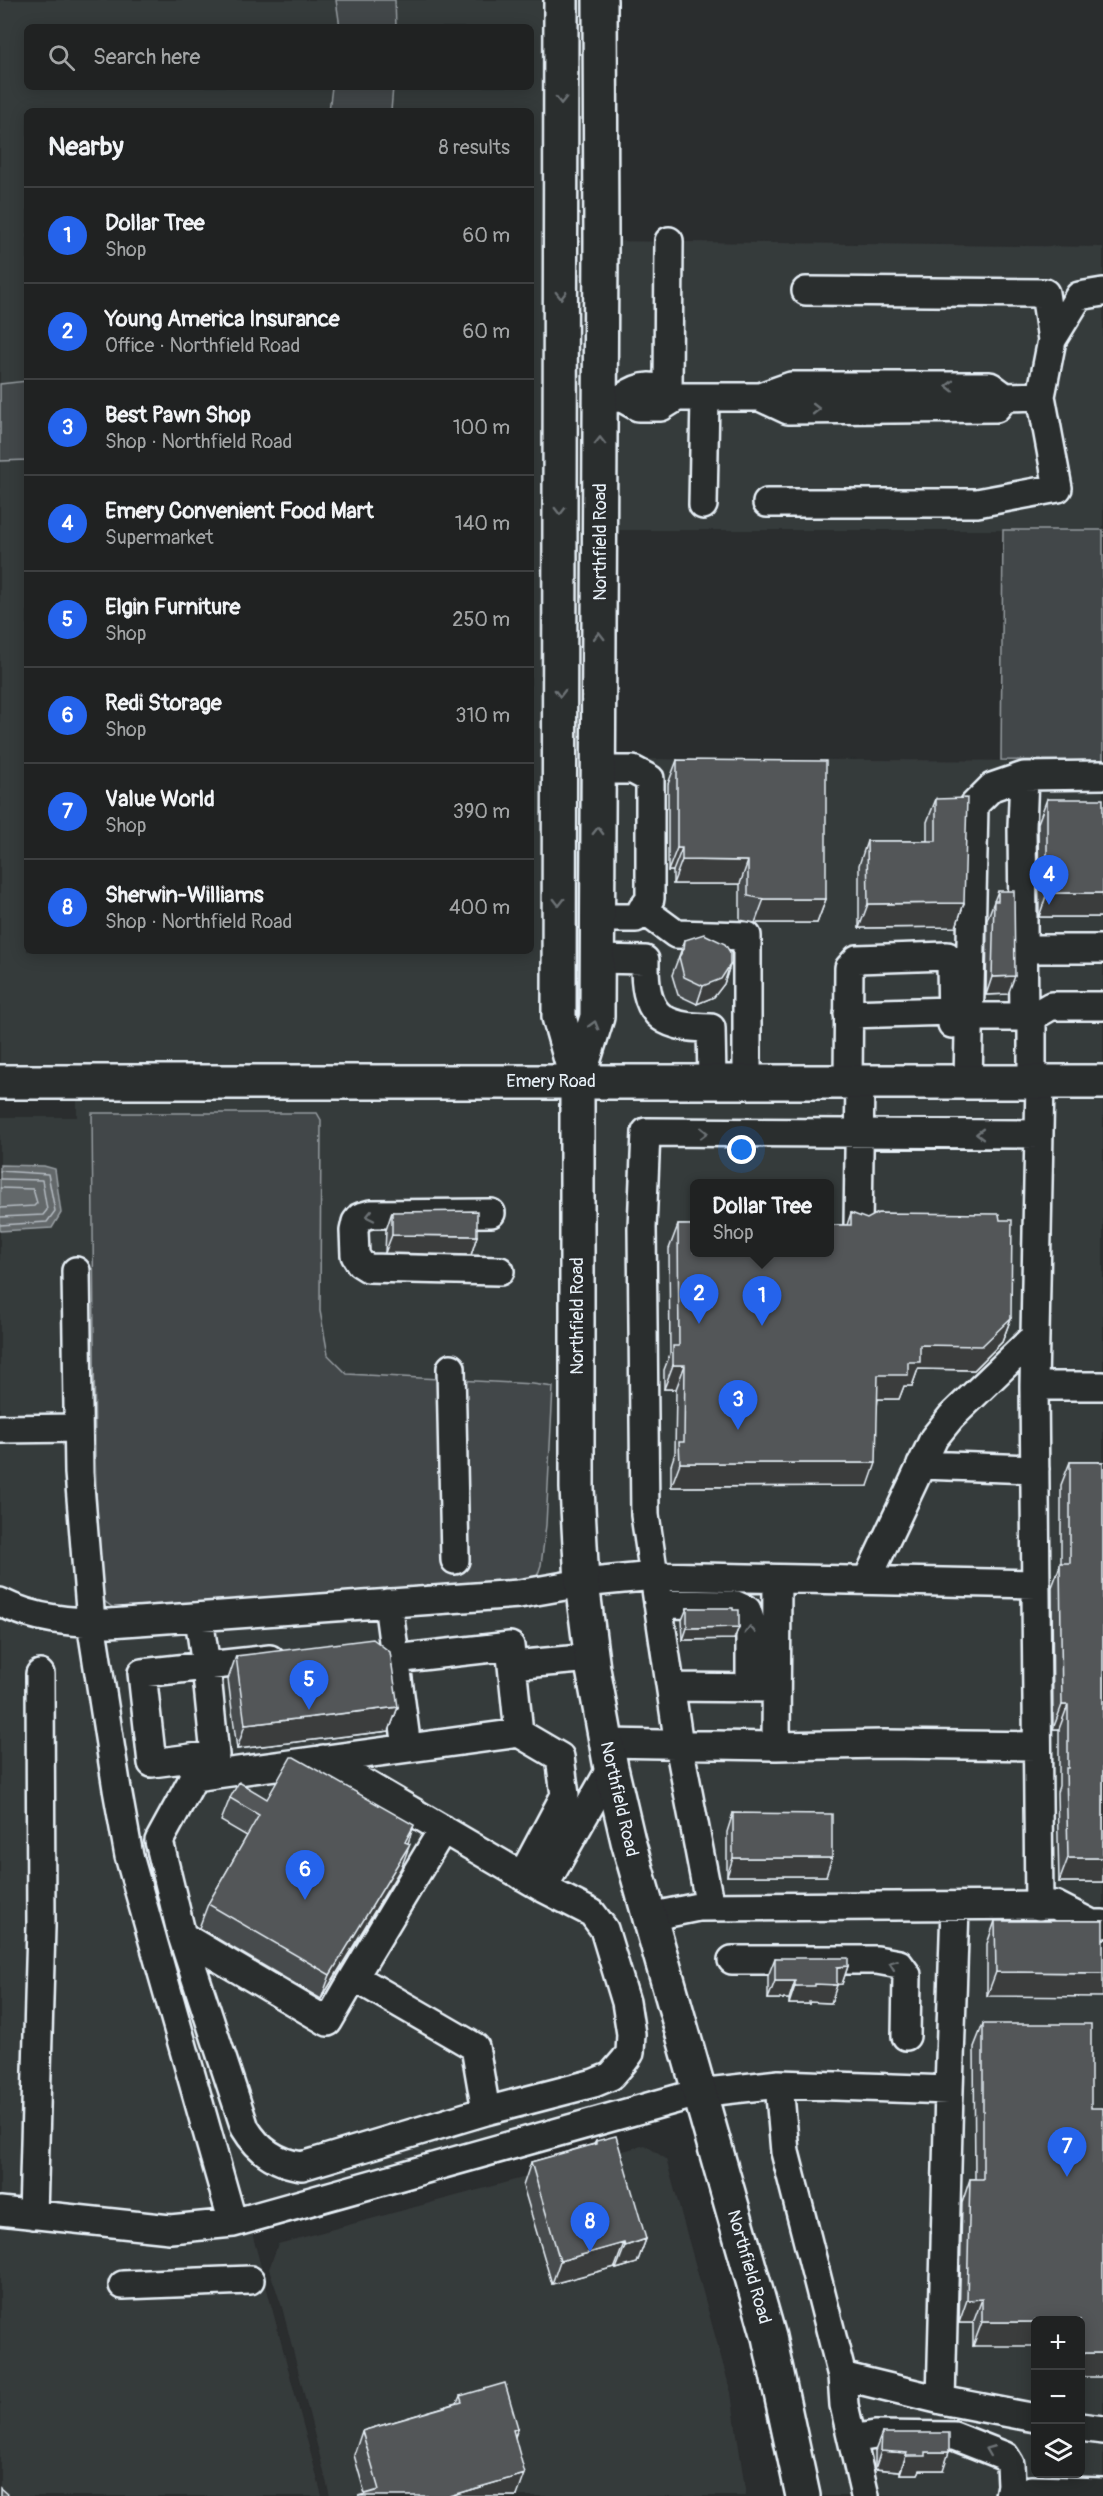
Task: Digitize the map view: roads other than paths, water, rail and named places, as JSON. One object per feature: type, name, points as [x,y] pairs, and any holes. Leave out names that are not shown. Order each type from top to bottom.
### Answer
[{"type":"main road","name":"Northfield Road","points":[[561,0],[559,1017],[576,1081],[577,1447],[582,1583],[608,1755],[649,1917],[768,2337],[803,2496]]},
{"type":"main road","name":"Northfield Road","points":[[576,1081],[597,1017],[599,765],[611,399],[600,0]]},
{"type":"main road","points":[[561,64],[600,64]]},
{"type":"main road","points":[[561,399],[611,399]]},
{"type":"main road","points":[[560,760],[599,765]]},
{"type":"main road","name":"Emery Road","points":[[0,1082],[1103,1082]]},
{"type":"lane","points":[[611,399],[638,407],[661,407],[672,394],[669,241]]},
{"type":"lane","points":[[806,291],[1045,293],[1052,340]]},
{"type":"lane","points":[[767,503],[977,503],[1058,488],[1041,396],[1052,340],[1078,296],[1103,292]]},
{"type":"lane","points":[[672,394],[705,397],[760,397],[788,410],[996,408],[1005,397],[1041,396]]},
{"type":"lane","points":[[703,505],[705,397]]},
{"type":"lane","points":[[597,918],[636,918],[650,898],[650,779],[633,770],[599,765]]},
{"type":"lane","points":[[960,1081],[961,1014],[974,806],[992,788],[1024,776],[1103,775]]},
{"type":"lane","points":[[1024,776],[1022,827],[1028,1017],[1036,1081],[1039,1134],[1034,1386],[1039,1906]]},
{"type":"lane","points":[[642,909],[676,934],[747,936],[747,1081]]},
{"type":"lane","points":[[1033,949],[1103,949]]},
{"type":"lane","points":[[858,1227],[860,1135],[848,1014],[849,968],[857,959],[946,956],[951,964],[961,1014]]},
{"type":"lane","points":[[597,959],[645,960],[644,982],[646,997],[651,1007],[661,1017],[688,1028],[711,1028],[712,1081]]},
{"type":"lane","points":[[848,1014],[961,1014],[1028,1017],[1051,1006],[1103,1006]]},
{"type":"lane","points":[[710,1907],[679,1745],[645,1503],[642,1228],[646,1132],[860,1135],[1039,1134]]},
{"type":"lane","points":[[491,1213],[371,1214],[360,1217],[356,1222],[355,1255],[360,1263],[368,1268],[500,1270]]},
{"type":"lane","points":[[76,1272],[79,1473],[91,1623],[129,1856],[175,2012],[232,2223]]},
{"type":"lane","points":[[867,1580],[933,1438],[951,1417],[1035,1336]]},
{"type":"lane","points":[[451,1368],[454,1560]]},
{"type":"lane","points":[[1034,1386],[1103,1386]]},
{"type":"lane","points":[[0,1429],[78,1428]]},
{"type":"lane","points":[[921,1465],[1035,1469]]},
{"type":"lane","points":[[0,1602],[19,1612],[51,1620],[91,1623],[199,1618],[519,1594],[582,1583],[654,1576],[1036,1584]]},
{"type":"lane","points":[[763,1688],[777,1580]]},
{"type":"lane","points":[[388,1603],[386,1650],[407,1748]]},
{"type":"lane","points":[[658,1604],[736,1605],[747,1610],[776,1746]]},
{"type":"lane","points":[[199,1618],[215,1755],[193,1768],[159,1841],[183,1936],[245,2128],[255,2144],[286,2164],[302,2166],[602,2079],[611,2076],[620,2068],[630,2053],[631,2034],[626,2002],[603,1929],[592,1913],[532,1882],[323,1760]]},
{"type":"lane","points":[[386,1650],[510,1646],[519,1733]]},
{"type":"lane","points":[[300,1655],[142,1673],[152,1763],[193,1768],[323,1760],[519,1733],[560,1757],[565,1795],[532,1882]]},
{"type":"lane","points":[[512,1665],[592,1658]]},
{"type":"lane","points":[[33,2215],[41,1927],[40,1674]]},
{"type":"lane","points":[[670,1687],[763,1688]]},
{"type":"lane","points":[[532,1882],[608,1755],[679,1745],[1037,1746]]},
{"type":"lane","points":[[183,1936],[328,2022],[443,1829]]},
{"type":"lane","points":[[649,1917],[698,1907],[1055,1905],[1092,1924],[1103,1924]]},
{"type":"lane","points":[[941,2400],[955,1907]]},
{"type":"lane","points":[[732,1960],[877,1960],[899,1964],[907,1975],[906,2036]]},
{"type":"lane","points":[[354,1977],[475,2047],[486,2111]]},
{"type":"lane","points":[[0,2211],[170,2229],[232,2223],[698,2093],[779,2084],[949,2090]]},
{"type":"lane","points":[[779,2084],[786,2152],[842,2376],[844,2405],[865,2496]]},
{"type":"lane","points":[[123,2285],[250,2280]]},
{"type":"lane","points":[[842,2376],[941,2400],[1031,2417]]},
{"type":"lane","points":[[1085,2428],[1103,2430]]},
{"type":"lane","points":[[852,2439],[875,2435],[954,2436],[1005,2456],[1010,2464],[1011,2485],[1020,2493],[1103,2492]]},
{"type":"water","points":[[0,1165],[44,1166],[55,1169],[61,1213],[52,1228],[0,1231]]},
{"type":"place","name":"Emery Convenient Food Mart","points":[[1049,905]]},
{"type":"place","name":"Young America Insurance","points":[[699,1324]]},
{"type":"place","name":"Dollar Tree","points":[[762,1326]]},
{"type":"place","name":"Best Pawn Shop","points":[[738,1430]]},
{"type":"place","name":"Elgin Furniture","points":[[309,1710]]},
{"type":"place","name":"Redi Storage","points":[[305,1900]]},
{"type":"place","name":"Value World","points":[[1067,2177]]},
{"type":"place","name":"Sherwin-Williams","points":[[590,2252]]}]
